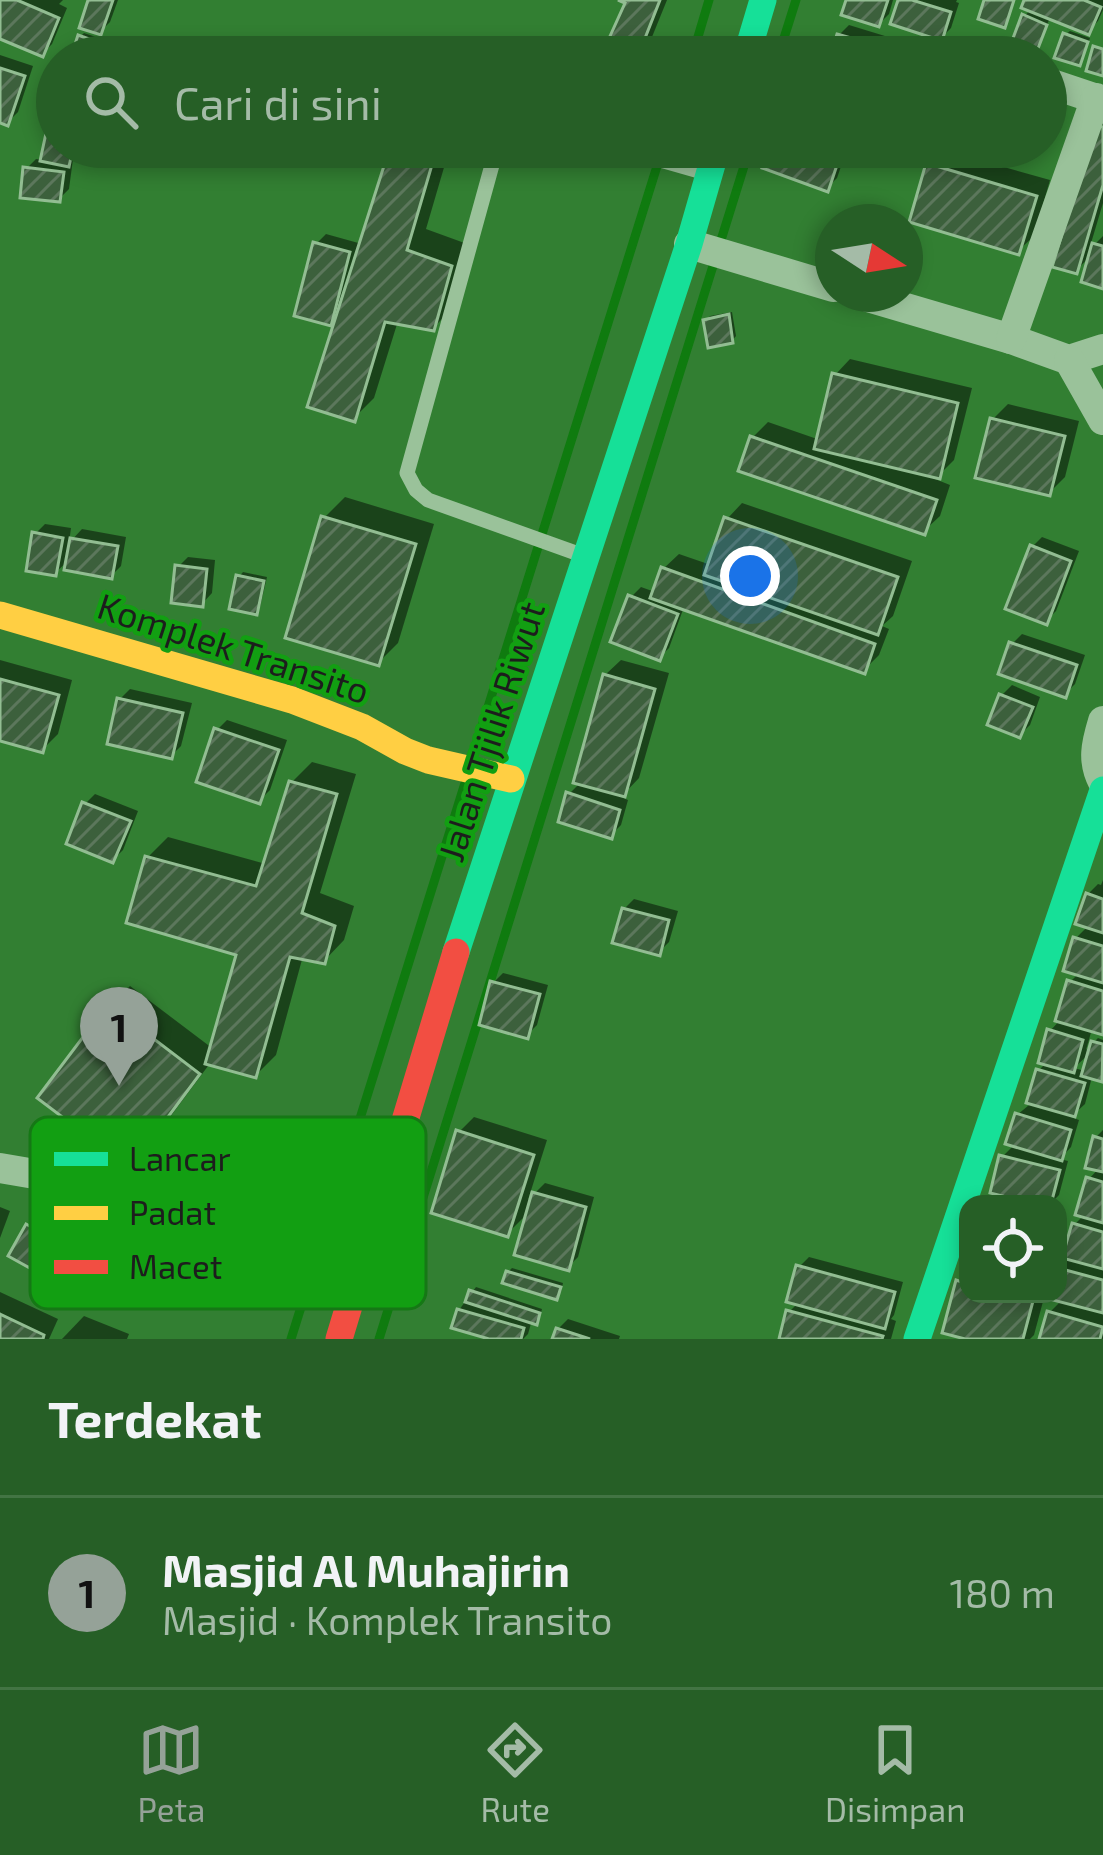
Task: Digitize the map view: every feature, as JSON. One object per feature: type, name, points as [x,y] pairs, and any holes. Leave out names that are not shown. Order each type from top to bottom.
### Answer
[{"type":"main road","points":[[751,36],[759,2]]},
{"type":"main road","name":"Jalan Tjilik Riwut","points":[[405,1117],[711,168]]},
{"type":"main road","name":"Komplek Transito","points":[[0,615],[292,700],[428,760],[511,779]]},
{"type":"main road","points":[[917,1339],[1103,786]]},
{"type":"main road","name":"Jalan Tjilik Riwut","points":[[339,1339],[348,1309]]},
{"type":"street","points":[[1011,339],[1100,99],[1067,89]]},
{"type":"street","points":[[689,244],[815,281]]},
{"type":"street","points":[[919,312],[1070,360],[1103,349]]},
{"type":"street","points":[[1070,360],[1103,420]]},
{"type":"street","points":[[1103,721],[1096,769],[1103,786]]},
{"type":"street","points":[[0,1168],[30,1173]]},
{"type":"lane","points":[[490,168],[407,473],[428,500],[584,556]]},
{"type":"building","points":[[0,0],[17,0],[59,18],[52,36],[36,36],[36,54],[0,39]]},
{"type":"building","points":[[88,0],[113,0],[101,35],[79,28]]},
{"type":"building","points":[[618,0],[660,0],[646,36],[610,36],[625,3]]},
{"type":"building","points":[[846,0],[888,0],[879,27],[841,15]]},
{"type":"building","points":[[898,0],[951,12],[944,36],[927,36],[890,24]]},
{"type":"building","points":[[984,0],[1014,0],[1005,28],[978,19]]},
{"type":"building","points":[[1024,0],[1084,0],[1101,7],[1089,35],[1021,8]]},
{"type":"building","points":[[1022,14],[1047,25],[1043,36],[1014,36]]},
{"type":"building","points":[[1063,33],[1088,42],[1080,66],[1067,62],[1067,36]]},
{"type":"building","points":[[1093,46],[1103,49],[1103,76],[1086,71]]},
{"type":"building","points":[[0,68],[25,76],[8,126],[0,123]]},
{"type":"building","points":[[1095,125],[1103,127],[1103,185],[1077,274],[1052,267]]},
{"type":"building","points":[[23,167],[64,172],[60,202],[20,198]]},
{"type":"building","points":[[383,168],[431,168],[407,250],[452,266],[434,331],[385,322],[355,422],[307,407]]},
{"type":"building","points":[[762,168],[836,168],[828,192]]},
{"type":"building","points":[[925,168],[943,168],[1037,196],[1019,255],[923,226],[923,204],[914,204]]},
{"type":"building","points":[[313,242],[350,252],[331,326],[294,316]]},
{"type":"building","points":[[1092,243],[1103,246],[1103,289],[1081,282]]},
{"type":"building","points":[[729,314],[733,343],[708,348],[703,320]]},
{"type":"building","points":[[832,373],[958,403],[940,479],[814,449]]},
{"type":"building","points":[[990,418],[1065,436],[1050,496],[975,478]]},
{"type":"building","points":[[750,436],[937,500],[925,535],[738,471]]},
{"type":"building","points":[[321,516],[416,544],[379,666],[285,638]]},
{"type":"building","points":[[724,517],[898,577],[878,635],[704,575]]},
{"type":"building","points":[[32,532],[63,538],[56,576],[26,571]]},
{"type":"building","points":[[70,538],[118,546],[112,579],[64,570]]},
{"type":"building","points":[[1030,545],[1071,561],[1047,625],[1005,609]]},
{"type":"building","points":[[175,565],[207,569],[203,607],[171,603]]},
{"type":"building","points":[[661,567],[875,644],[865,674],[650,598]]},
{"type":"building","points":[[236,575],[264,581],[257,615],[229,609]]},
{"type":"building","points":[[628,595],[678,614],[660,661],[610,642]]},
{"type":"building","points":[[1009,642],[1077,665],[1066,698],[998,674]]},
{"type":"building","points":[[603,674],[655,689],[625,797],[573,783]]},
{"type":"building","points":[[0,679],[59,695],[43,753],[0,741]]},
{"type":"building","points":[[999,694],[1033,707],[1020,738],[987,725]]},
{"type":"building","points":[[117,698],[183,713],[172,759],[107,744]]},
{"type":"building","points":[[214,728],[279,750],[260,804],[196,782]]},
{"type":"building","points":[[289,781],[337,794],[302,913],[335,926],[325,964],[290,957],[256,1078],[205,1064],[236,955],[126,923],[145,856],[256,886]]},
{"type":"building","points":[[566,792],[620,810],[612,839],[558,822]]},
{"type":"building","points":[[82,802],[131,821],[113,863],[66,844]]},
{"type":"building","points":[[1086,893],[1103,899],[1103,933],[1075,924]]},
{"type":"building","points":[[622,908],[669,920],[660,956],[612,943]]},
{"type":"building","points":[[1073,937],[1103,946],[1103,983],[1063,971]]},
{"type":"building","points":[[1067,980],[1103,991],[1103,1035],[1055,1021]]},
{"type":"building","points":[[490,981],[540,994],[528,1039],[479,1025]]},
{"type":"building","points":[[108,1004],[200,1074],[168,1117],[62,1117],[37,1098]]},
{"type":"building","points":[[1047,1029],[1083,1040],[1074,1073],[1038,1063]]},
{"type":"building","points":[[1091,1041],[1103,1044],[1102,1082],[1081,1076]]},
{"type":"building","points":[[1036,1069],[1085,1083],[1075,1117],[1026,1103]]},
{"type":"building","points":[[1015,1113],[1071,1130],[1062,1161],[1005,1144]]},
{"type":"building","points":[[456,1130],[534,1155],[508,1237],[431,1213]]},
{"type":"building","points":[[1093,1136],[1103,1139],[1103,1172],[1085,1168]]},
{"type":"building","points":[[999,1155],[1060,1170],[1053,1195],[990,1193]]},
{"type":"building","points":[[1086,1177],[1103,1182],[1103,1223],[1075,1215]]},
{"type":"building","points":[[532,1192],[586,1207],[569,1271],[514,1255]]},
{"type":"building","points":[[1072,1223],[1103,1232],[1103,1269],[1067,1259]]},
{"type":"building","points":[[26,1224],[30,1226],[30,1268],[8,1256]]},
{"type":"building","points":[[796,1265],[895,1292],[885,1329],[786,1302]]},
{"type":"building","points":[[1067,1270],[1103,1280],[1103,1313],[1064,1303]]},
{"type":"building","points":[[506,1271],[561,1287],[557,1300],[502,1283]]},
{"type":"building","points":[[956,1280],[959,1303],[1032,1303],[1023,1339],[965,1339],[942,1333]]},
{"type":"building","points":[[469,1290],[540,1313],[537,1325],[465,1302]]},
{"type":"building","points":[[457,1309],[524,1328],[521,1339],[489,1339],[451,1328]]},
{"type":"building","points":[[786,1310],[883,1336],[779,1339]]},
{"type":"building","points":[[1047,1311],[1103,1327],[1100,1339],[1039,1339]]},
{"type":"building","points":[[0,1314],[44,1335],[43,1339],[0,1339]]},
{"type":"building","points":[[556,1328],[590,1339],[552,1339]]},
{"type":"waterway","points":[[698,36],[709,0]]},
{"type":"waterway","points":[[785,36],[796,0]]},
{"type":"waterway","points":[[473,755],[656,168]]},
{"type":"waterway","points":[[426,1188],[743,168]]},
{"type":"waterway","points":[[360,1117],[465,783]]},
{"type":"waterway","points":[[291,1339],[300,1309]]},
{"type":"waterway","points":[[379,1339],[388,1309]]},
{"type":"traffic: fast","points":[[752,36],[763,0]]},
{"type":"traffic: fast","points":[[456,952],[711,168]]},
{"type":"traffic: fast","points":[[917,1339],[1103,790]]},
{"type":"traffic: slow","points":[[0,615],[292,700],[428,760],[511,779]]},
{"type":"traffic: jam","points":[[406,1117],[456,952]]},
{"type":"traffic: jam","points":[[339,1339],[348,1309]]},
{"type":"place","name":"Masjid Al Muhajirin","points":[[119,1086]]}]
